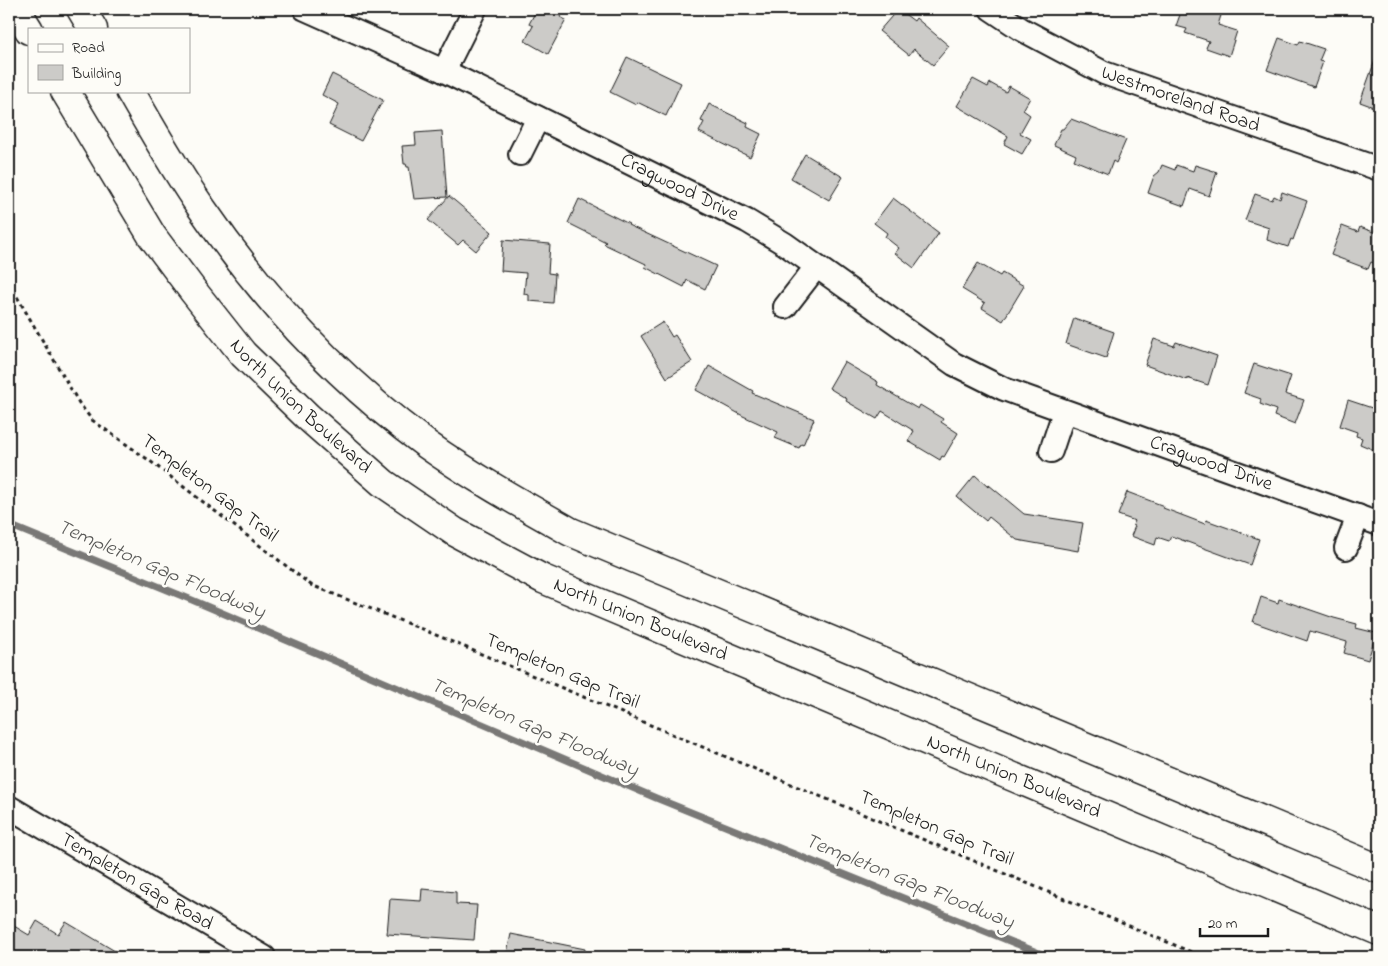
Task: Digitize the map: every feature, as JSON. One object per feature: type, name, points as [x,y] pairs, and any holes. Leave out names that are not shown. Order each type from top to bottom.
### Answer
[{"type":"main road","points":[[16,9],[28,28]]},
{"type":"main road","points":[[81,9],[92,28]]},
{"type":"main road","name":"North Union Boulevard","points":[[66,92],[152,236],[243,354],[308,417],[383,483],[455,532],[543,579],[1379,931]]},
{"type":"main road","points":[[131,92],[202,210],[264,292],[317,349],[370,399],[427,444],[508,496],[571,532],[1379,869]]},
{"type":"street","name":"Cragwood Drive","points":[[305,9],[444,71],[747,222],[785,244],[954,364],[1004,390],[1379,524]]},
{"type":"street","points":[[444,71],[475,9]]},
{"type":"street","name":"Westmoreland Road","points":[[991,9],[1021,29],[1104,73],[1379,169]]},
{"type":"street","points":[[520,154],[538,118]]},
{"type":"street","points":[[785,307],[816,267]]},
{"type":"street","points":[[1051,451],[1064,412]]},
{"type":"street","points":[[1346,548],[1358,516]]},
{"type":"street","name":"Templeton Gap Road","points":[[9,807],[264,957]]},
{"type":"path","name":"Templeton Gap Trail","points":[[9,283],[78,403],[92,420],[150,461],[311,585],[424,630],[1203,957]]},
{"type":"building","points":[[537,9],[565,9],[560,17],[566,20],[548,54],[525,41],[533,26],[529,24]]},
{"type":"building","points":[[898,9],[914,21],[916,18],[949,46],[933,65],[914,49],[909,55],[879,31]]},
{"type":"building","points":[[1182,9],[1223,9],[1218,25],[1237,31],[1229,56],[1206,48],[1209,41],[1185,33],[1187,29],[1176,26]]},
{"type":"building","points":[[1279,38],[1298,45],[1300,41],[1324,49],[1319,61],[1323,62],[1314,87],[1267,70]]},
{"type":"building","points":[[1377,55],[1379,55],[1379,109],[1360,102]]},
{"type":"building","points":[[627,57],[681,83],[666,116],[637,102],[636,105],[610,92]]},
{"type":"building","points":[[332,74],[383,100],[361,141],[329,125],[339,104],[322,95]]},
{"type":"building","points":[[973,79],[988,87],[990,83],[1006,92],[1009,86],[1030,98],[1023,110],[1030,115],[1020,133],[1031,139],[1022,154],[1004,144],[1008,136],[957,106]]},
{"type":"building","points":[[709,104],[748,123],[747,127],[761,134],[750,157],[699,132],[704,122],[701,121]]},
{"type":"building","points":[[1071,119],[1126,140],[1116,163],[1113,161],[1108,174],[1074,160],[1076,155],[1054,145],[1061,129]]},
{"type":"building","points":[[442,131],[447,197],[414,199],[409,167],[404,164],[402,146],[416,145],[415,133]]},
{"type":"building","points":[[805,154],[843,177],[829,200],[791,178]]},
{"type":"building","points":[[1162,165],[1175,170],[1176,165],[1193,171],[1195,165],[1217,172],[1209,196],[1190,189],[1184,206],[1148,193],[1154,176],[1159,172]]},
{"type":"building","points":[[1282,192],[1307,201],[1293,240],[1291,239],[1288,247],[1267,240],[1269,228],[1245,220],[1255,194],[1272,200],[1274,196],[1280,199]]},
{"type":"building","points":[[449,196],[492,232],[476,251],[463,240],[458,245],[428,220]]},
{"type":"building","points":[[893,198],[939,233],[914,268],[895,253],[899,248],[885,237],[887,233],[874,223]]},
{"type":"building","points":[[579,199],[628,225],[716,266],[705,289],[687,280],[684,287],[645,267],[646,264],[604,244],[606,242],[568,223]]},
{"type":"building","points":[[1342,226],[1358,232],[1360,227],[1379,234],[1379,265],[1371,262],[1368,269],[1331,255]]},
{"type":"building","points":[[503,240],[550,244],[548,273],[555,274],[553,303],[529,301],[529,295],[524,294],[526,273],[501,271]]},
{"type":"building","points":[[978,263],[1000,276],[1002,273],[1024,286],[1003,321],[982,308],[985,303],[962,289]]},
{"type":"building","points":[[1074,318],[1114,332],[1106,358],[1066,344]]},
{"type":"building","points":[[663,322],[672,337],[675,335],[692,362],[667,378],[641,336]]},
{"type":"building","points":[[1154,339],[1174,346],[1176,342],[1217,356],[1208,385],[1187,378],[1187,380],[1145,365]]},
{"type":"building","points":[[844,362],[878,382],[877,385],[918,409],[920,405],[943,419],[941,422],[958,433],[944,457],[942,456],[940,460],[908,441],[914,431],[882,411],[877,419],[846,401],[847,399],[829,388]]},
{"type":"building","points":[[1254,364],[1291,376],[1285,394],[1304,400],[1295,424],[1274,416],[1276,410],[1260,404],[1261,399],[1244,393]]},
{"type":"building","points":[[709,366],[753,391],[752,393],[814,419],[803,445],[801,444],[799,448],[775,438],[778,432],[743,416],[696,390]]},
{"type":"building","points":[[1376,396],[1379,397],[1379,452],[1360,444],[1362,438],[1356,436],[1357,432],[1340,426],[1348,400],[1372,408]]},
{"type":"building","points":[[975,475],[1024,514],[1083,523],[1078,551],[1017,540],[989,517],[986,521],[957,497]]},
{"type":"building","points":[[1127,492],[1205,524],[1206,520],[1259,539],[1250,565],[1171,536],[1169,541],[1157,537],[1155,545],[1131,536],[1135,521],[1118,515]]},
{"type":"building","points":[[1261,597],[1278,603],[1279,599],[1357,624],[1356,628],[1376,633],[1368,660],[1344,653],[1347,642],[1310,631],[1307,641],[1253,622]]},
{"type":"building","points":[[422,889],[456,892],[456,904],[477,905],[474,940],[387,934],[390,899],[421,901]]},
{"type":"building","points":[[37,921],[58,934],[66,922],[125,957],[9,957],[9,923],[29,935]]},
{"type":"building","points":[[511,934],[585,949],[584,957],[506,957]]},
{"type":"waterway","name":"Templeton Gap Floodway","points":[[9,525],[192,600],[656,798],[1049,957]]}]
